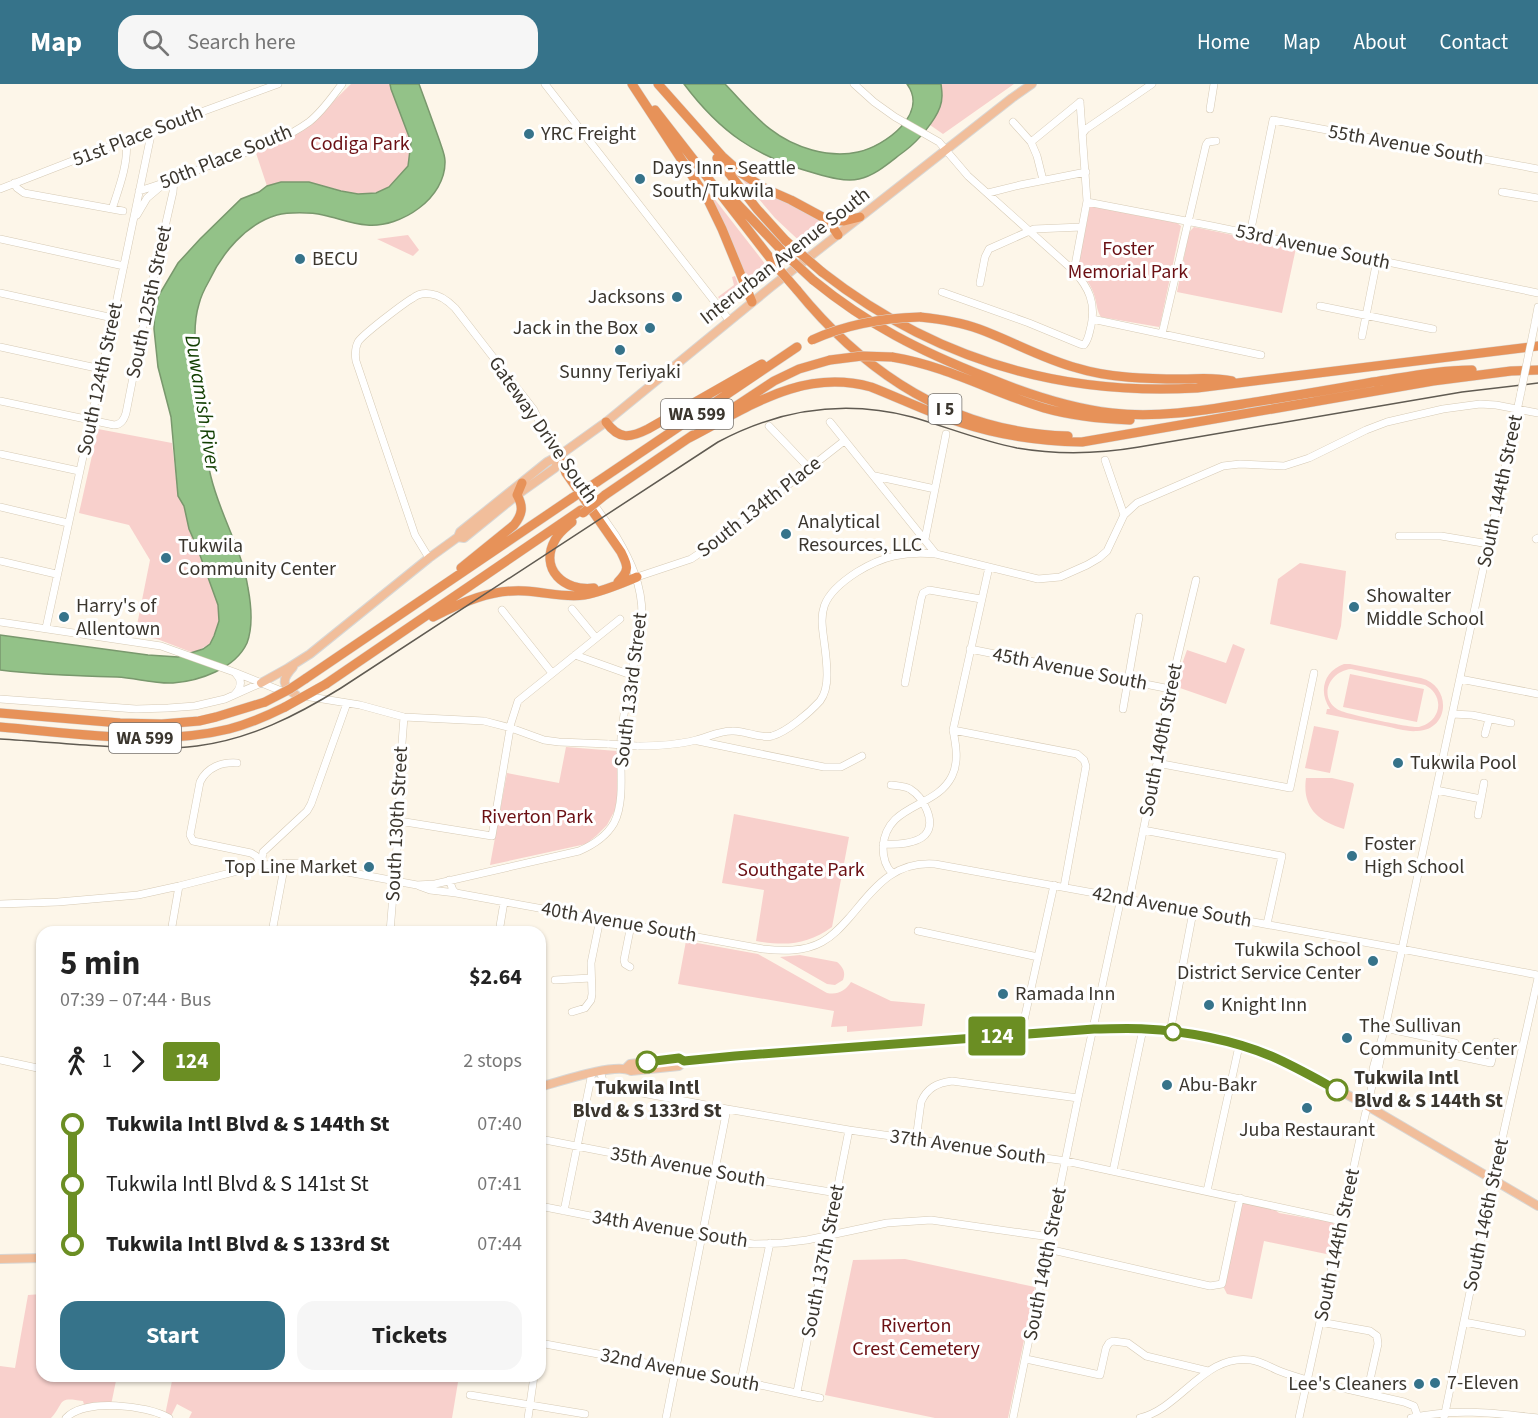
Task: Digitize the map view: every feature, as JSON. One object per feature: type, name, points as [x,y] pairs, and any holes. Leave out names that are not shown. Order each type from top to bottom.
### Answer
[{"type":"highway","name":"I 5","points":[[633,84],[777,267],[817,315],[839,337],[870,364],[910,390],[950,411],[989,424],[1048,435],[1134,433],[1433,381],[1510,371]]},
{"type":"highway","points":[[633,84],[708,200],[752,302]]},
{"type":"highway","points":[[658,84],[716,150],[741,173],[766,189],[828,220],[844,221],[860,217]]},
{"type":"highway","points":[[658,84],[757,209],[786,241],[822,272],[883,314],[935,342],[997,366],[1031,375],[1101,387],[1197,388],[1538,346]]},
{"type":"highway","name":"I 5","points":[[679,142],[787,256],[845,306],[878,327],[943,360],[1047,400],[1112,413],[1165,414],[1242,404],[1431,373],[1461,370],[1538,370]]},
{"type":"highway","points":[[828,220],[838,235]]},
{"type":"highway","name":"WA 599","points":[[0,713],[120,723],[162,724],[216,717],[264,702],[290,689],[400,616],[797,347],[859,323],[889,318],[920,317],[949,320],[978,328],[1077,368],[1100,373],[1183,379],[1216,377],[1240,382]]},
{"type":"highway","points":[[606,422],[618,434],[633,436],[741,375],[797,347]]},
{"type":"highway","name":"WA 599","points":[[0,727],[143,738],[171,737],[227,729],[285,707],[326,684],[774,381],[799,369],[830,360],[862,356],[892,357],[927,363],[1043,407],[1070,414],[1117,420],[1178,417],[1201,420]]},
{"type":"highway","points":[[689,438],[779,393],[804,384],[829,382],[856,383],[871,387],[961,423],[991,432],[1054,441],[1082,442],[1134,433]]},
{"type":"highway","points":[[560,454],[566,473],[627,563],[628,569],[618,582]]},
{"type":"highway","points":[[400,616],[514,525],[522,509],[517,495],[522,483]]},
{"type":"highway","points":[[582,511],[560,532],[553,544],[551,556],[554,571],[561,581],[579,589],[637,577]]},
{"type":"highway","points":[[391,639],[452,607],[487,594],[524,591],[569,596],[584,595],[637,577]]},
{"type":"main road","name":"Interurban Avenue South","points":[[261,683],[298,662],[458,537],[460,532],[547,462],[606,422],[729,320],[1032,84]]},
{"type":"main road","name":"Interurban Avenue South","points":[[458,537],[464,538],[555,468],[560,454]]},
{"type":"main road","points":[[296,695],[286,688],[285,684],[289,672],[298,662]]},
{"type":"main road","points":[[546,1085],[596,1072],[626,1068],[631,1071],[679,1066],[684,1061],[755,1054],[1094,1029],[1143,1029],[1170,1032],[1201,1036],[1239,1046],[1269,1055],[1299,1069],[1538,1206]]},
{"type":"main road","points":[[0,1259],[36,1258]]},
{"type":"street","name":"51st Place South","points":[[0,189],[278,84]]},
{"type":"street","name":"50th Place South","points":[[139,190],[168,182],[294,132],[311,120],[330,101],[342,84]]},
{"type":"street","points":[[545,84],[729,320]]},
{"type":"street","points":[[854,84],[895,117],[939,142],[968,176],[1074,271],[1088,288],[1092,304],[1088,341],[1084,345],[1064,339],[1029,323],[942,292]]},
{"type":"street","points":[[1083,133],[1152,84]]},
{"type":"street","points":[[1209,109],[1215,84]]},
{"type":"street","points":[[1030,142],[1080,102],[1087,202],[1074,271]]},
{"type":"street","name":"55th Avenue South","points":[[1250,234],[1274,120],[1538,169]]},
{"type":"street","points":[[1013,122],[1030,142],[1037,156],[1042,180]]},
{"type":"street","name":"South 124th Street","points":[[46,628],[152,130]]},
{"type":"street","points":[[112,209],[128,149],[126,140]]},
{"type":"street","points":[[1162,334],[1206,145],[1212,142]]},
{"type":"street","points":[[144,170],[150,180],[168,182]]},
{"type":"street","points":[[987,193],[1086,172]]},
{"type":"street","points":[[131,232],[142,204],[151,194],[168,182]]},
{"type":"street","name":"South 125th Street","points":[[90,420],[121,423],[126,413],[173,192],[168,182]]},
{"type":"street","points":[[14,183],[24,193],[123,211]]},
{"type":"street","name":"50th Place South","points":[[139,190],[151,194]]},
{"type":"street","points":[[1502,192],[1538,198]]},
{"type":"street","name":"53rd Avenue South","points":[[1087,202],[1538,293]]},
{"type":"street","points":[[980,283],[985,257],[989,249],[1038,228],[1082,227]]},
{"type":"street","points":[[0,239],[124,266]]},
{"type":"street","points":[[1362,336],[1377,260]]},
{"type":"street","points":[[0,293],[113,318]]},
{"type":"street","name":"Gateway Drive South","points":[[429,558],[415,535],[355,353],[358,342],[384,320],[417,296],[434,294],[455,308],[534,410],[543,431],[627,553],[637,577]]},
{"type":"street","points":[[1320,306],[1433,329]]},
{"type":"street","name":"South 144th Street","points":[[1299,1418],[1367,1106],[1375,1073],[1379,1066],[1385,1028],[1538,307]]},
{"type":"street","points":[[1092,319],[1261,355]]},
{"type":"street","points":[[0,347],[101,369]]},
{"type":"street","points":[[0,400],[90,420]]},
{"type":"street","points":[[0,622],[148,643],[177,651],[276,690],[296,695],[347,703],[404,717],[484,721],[538,738],[559,742],[659,746],[695,740],[719,732],[737,731],[766,736],[773,735],[794,723],[819,702],[827,687],[827,667],[821,623],[824,606],[828,596],[844,580],[874,562],[897,555],[921,552],[1038,579],[1060,577],[1087,565],[1107,551],[1124,515],[1137,503],[1223,466],[1240,464],[1284,466],[1309,458],[1387,422],[1443,409],[1480,404],[1538,413]]},
{"type":"street","points":[[830,422],[936,554]]},
{"type":"street","points":[[769,426],[809,468]]},
{"type":"street","points":[[925,539],[946,434]]},
{"type":"street","name":"South 134th Place","points":[[637,577],[676,565],[700,554],[844,441]]},
{"type":"street","points":[[0,454],[79,471]]},
{"type":"street","points":[[1105,460],[1124,515]]},
{"type":"street","points":[[875,476],[935,489]]},
{"type":"street","points":[[0,507],[68,522]]},
{"type":"street","points":[[1399,536],[1441,536],[1489,544]]},
{"type":"street","points":[[0,561],[56,574]]},
{"type":"street","points":[[892,873],[884,860],[883,844],[889,826],[894,820],[943,788],[952,775],[956,757],[953,730],[989,567]]},
{"type":"street","name":"South 133rd Street","points":[[449,880],[579,851],[598,842],[614,823],[620,802],[621,737],[642,615],[637,577]]},
{"type":"street","name":"South 140th Street","points":[[1013,1418],[1078,1098],[1143,830],[1170,689],[1196,580]]},
{"type":"street","points":[[905,683],[923,593],[929,590],[981,599]]},
{"type":"street","points":[[572,609],[596,638]]},
{"type":"street","points":[[502,610],[552,673]]},
{"type":"street","points":[[1123,709],[1139,617]]},
{"type":"street","points":[[399,821],[492,836],[518,701],[620,619]]},
{"type":"street","name":"45th Avenue South","points":[[970,649],[1170,689]]},
{"type":"street","points":[[575,655],[631,675]]},
{"type":"street","points":[[232,696],[241,684],[240,677],[234,672]]},
{"type":"street","points":[[1157,763],[1290,788],[1314,674]]},
{"type":"street","points":[[1460,679],[1538,694]]},
{"type":"street","name":"Interurban Avenue South","points":[[0,699],[136,710],[195,706],[232,696],[261,683]]},
{"type":"street","points":[[261,864],[263,852],[307,811],[311,804],[347,703]]},
{"type":"street","points":[[1452,714],[1472,715],[1511,723]]},
{"type":"street","name":"South 130th Street","points":[[391,926],[404,717]]},
{"type":"street","points":[[1485,734],[1489,718]]},
{"type":"street","points":[[953,730],[1071,752],[1082,757],[1086,766],[1064,887]]},
{"type":"street","points":[[695,740],[824,767],[841,767],[862,756]]},
{"type":"street","points":[[237,763],[226,762],[203,776],[190,835],[193,841],[251,853],[261,864]]},
{"type":"street","points":[[1478,815],[1484,783]]},
{"type":"street","points":[[883,844],[919,839],[926,834],[930,825],[922,802],[910,789],[891,785]]},
{"type":"street","points":[[1436,790],[1481,799]]},
{"type":"street","points":[[1143,830],[1282,856],[1267,924]]},
{"type":"street","points":[[273,926],[285,863]]},
{"type":"street","name":"40th Avenue South","points":[[0,904],[138,895],[261,864],[299,863],[417,885],[430,890],[781,951],[813,946],[823,942],[838,930],[856,910]]},
{"type":"street","name":"42nd Avenue South","points":[[856,910],[866,897],[892,873],[916,865],[935,864],[1402,949],[1538,977]]},
{"type":"street","points":[[417,885],[449,880],[456,893]]},
{"type":"street","points":[[1021,1034],[1054,885]]},
{"type":"street","points":[[172,926],[179,886]]},
{"type":"street","points":[[500,926],[504,902]]},
{"type":"street","points":[[1170,1032],[1193,912]]},
{"type":"street","points":[[572,1012],[581,1011],[589,1004],[592,994],[591,963],[600,919]]},
{"type":"street","points":[[630,967],[625,964],[624,960],[632,925]]},
{"type":"street","points":[[918,931],[1038,957]]},
{"type":"street","name":"South 146th Street","points":[[1445,1415],[1493,1180],[1538,977]]},
{"type":"street","points":[[555,980],[591,978]]},
{"type":"street","points":[[1385,1028],[1455,1043],[1453,1055],[1491,1063],[1496,1042]]},
{"type":"street","points":[[1113,1171],[1143,1029]]},
{"type":"street","points":[[1207,1191],[1239,1046]]},
{"type":"street","points":[[0,1060],[36,1068]]},
{"type":"street","points":[[564,1211],[596,1072]]},
{"type":"street","name":"37th Avenue South","points":[[596,1072],[604,1084],[610,1087],[849,1130],[1066,1161],[1342,1221]]},
{"type":"street","points":[[916,1140],[921,1102],[929,1090],[943,1082],[952,1081],[1078,1098]]},
{"type":"street","points":[[666,1418],[727,1109]]},
{"type":"street","name":"South 137th Street","points":[[797,1392],[849,1130]]},
{"type":"street","name":"35th Avenue South","points":[[546,1140],[714,1173],[837,1193]]},
{"type":"street","points":[[1048,1249],[1210,1287],[1222,1284],[1240,1198]]},
{"type":"street","name":"34th Avenue South","points":[[546,1207],[737,1243],[782,1243],[887,1223],[931,1220],[1050,1237]]},
{"type":"street","points":[[741,1381],[770,1244]]},
{"type":"street","points":[[1320,1322],[1370,1330],[1377,1336],[1378,1344],[1367,1393]]},
{"type":"street","points":[[1464,1322],[1522,1333]]},
{"type":"street","points":[[1026,1359],[1100,1376],[1106,1348],[1113,1341],[1128,1343],[1146,1356],[1208,1371]]},
{"type":"street","name":"32nd Avenue South","points":[[546,1344],[820,1398]]},
{"type":"street","points":[[1140,1418],[1164,1407],[1208,1371],[1227,1361],[1245,1359],[1260,1362],[1307,1380],[1411,1404],[1414,1406],[1414,1417],[1445,1415],[1462,1411],[1538,1418]]},
{"type":"street","points":[[528,1418],[533,1382]]},
{"type":"street","points":[[470,1395],[585,1414]]},
{"type":"street","points":[[66,1418],[77,1410],[116,1405],[169,1418]]},
{"type":"green space","name":"Codiga Park","points":[[351,84],[390,84],[411,142],[408,166],[389,187],[381,192],[358,194],[333,188],[281,182],[267,186],[256,153],[283,142],[306,128]]},
{"type":"green space","points":[[941,84],[1014,84],[943,134],[930,125],[939,106]]},
{"type":"green space","points":[[740,177],[816,217],[826,224],[828,230],[808,249],[775,218]]},
{"type":"green space","points":[[711,197],[773,274],[768,280],[746,279]]},
{"type":"green space","name":"Foster Memorial Park","points":[[1090,206],[1177,223],[1181,226],[1159,327],[1101,317],[1090,286],[1077,270]]},
{"type":"green space","name":"Foster Memorial Park","points":[[1194,227],[1296,248],[1282,313],[1177,292],[1189,232]]},
{"type":"green space","points":[[408,235],[419,250],[413,256],[377,239]]},
{"type":"green space","points":[[735,276],[743,298],[730,305],[728,310],[718,297],[734,285],[732,277]]},
{"type":"green space","points":[[98,429],[172,443],[178,496],[184,506],[189,529],[218,605],[219,621],[214,636],[210,644],[197,651],[191,652],[157,639],[135,635],[150,560],[129,525],[79,513]]},
{"type":"green space","points":[[1300,563],[1346,571],[1341,626],[1337,640],[1270,624],[1278,579]]},
{"type":"green space","points":[[1233,644],[1245,649],[1226,704],[1180,688],[1175,684],[1187,650],[1226,663]]},
{"type":"green space","points":[[1350,664],[1421,678],[1438,690],[1442,698],[1441,716],[1428,729],[1413,731],[1326,714],[1327,709],[1330,709],[1324,695],[1325,682],[1337,667]],"holes":[[[1351,669],[1425,685],[1436,696],[1438,708],[1432,720],[1419,727],[1342,711],[1331,704],[1328,698],[1332,679],[1337,674]]]},
{"type":"green space","points":[[1350,674],[1424,689],[1417,722],[1343,707]]},
{"type":"green space","points":[[1314,726],[1339,731],[1330,773],[1305,768]]},
{"type":"green space","name":"Riverton Park","points":[[566,747],[617,751],[617,799],[615,810],[607,825],[586,844],[490,865],[507,773],[559,783]]},
{"type":"green space","points":[[1306,778],[1332,778],[1353,783],[1344,829],[1326,822],[1313,811],[1306,797]]},
{"type":"green space","name":"Southgate Park","points":[[734,814],[849,837],[832,927],[805,941],[796,943],[756,941],[764,890],[722,883]]},
{"type":"green space","points":[[686,941],[758,954],[827,993],[841,992],[851,982],[891,1001],[925,1004],[922,1026],[847,1032],[847,1026],[831,1027],[834,1011],[678,984]]},
{"type":"green space","points":[[800,955],[837,962],[843,970],[843,980],[835,985],[827,984],[780,957]]},
{"type":"green space","points":[[1244,1203],[1274,1209],[1279,1213],[1332,1222],[1336,1231],[1331,1255],[1264,1241],[1252,1299],[1227,1294],[1224,1288],[1241,1207]]},
{"type":"green space","name":"Riverton Crest Cemetery","points":[[905,1259],[1035,1287],[1008,1418],[935,1418],[825,1395],[853,1260]]},
{"type":"green space","points":[[36,1294],[36,1382],[116,1382],[111,1405],[85,1408],[83,1401],[69,1399],[62,1402],[51,1418],[0,1418],[0,1366],[15,1368],[28,1295]]},
{"type":"green space","points":[[172,1382],[458,1382],[452,1418],[189,1418],[192,1412],[177,1404],[170,1418],[165,1415]]},
{"type":"shaded area","name":"Duwamish River","points":[[390,84],[419,84],[442,147],[445,159],[443,174],[430,198],[407,216],[380,225],[367,225],[306,213],[282,214],[266,219],[245,232],[228,250],[214,270],[199,304],[195,324],[195,344],[209,469],[245,574],[251,616],[247,643],[234,660],[225,667],[194,680],[173,683],[0,670],[0,635],[178,657],[203,649],[210,644],[219,621],[218,605],[189,529],[184,506],[178,496],[171,417],[158,367],[154,329],[159,295],[178,263],[200,239],[241,199],[267,186],[281,182],[309,182],[358,194],[376,193],[389,187],[408,166],[411,142]]},
{"type":"shaded area","points":[[684,84],[725,84],[754,115],[785,139],[812,150],[835,154],[869,149],[901,127],[912,106],[912,95],[907,84],[941,84],[942,98],[934,118],[911,146],[872,174],[848,180],[793,167],[741,141],[711,116]]},
{"type":"tram line","points":[[0,739],[173,748],[217,743],[272,725],[341,688],[718,442],[741,431],[788,415],[837,408],[886,412],[912,417],[1017,448],[1063,453],[1093,452],[1139,447],[1462,392],[1538,383]]},
{"type":"bus line","name":"124","points":[[647,1062],[1094,1029],[1143,1029],[1201,1036],[1269,1055],[1337,1090]]},
{"type":"place","name":"YRC Freight","points":[[529,134]]},
{"type":"place","name":"Days Inn - Seattle South/Tukwila","points":[[640,179]]},
{"type":"place","name":"BECU","points":[[300,259]]},
{"type":"place","name":"Jacksons","points":[[677,297]]},
{"type":"place","name":"Jack in the Box","points":[[650,328]]},
{"type":"place","name":"Sunny Teriyaki","points":[[620,350]]},
{"type":"place","name":"Analytical Resources, LLC","points":[[786,534]]},
{"type":"place","name":"Tukwila Community Center","points":[[166,558]]},
{"type":"place","name":"Showalter Middle School","points":[[1354,607]]},
{"type":"place","name":"Harry's of Allentown","points":[[64,617]]},
{"type":"place","name":"Tukwila Pool","points":[[1398,763]]},
{"type":"place","name":"Foster High School","points":[[1352,856]]},
{"type":"place","name":"Top Line Market","points":[[369,867]]},
{"type":"place","name":"Tukwila School District Service Center","points":[[1373,961]]},
{"type":"place","name":"Ramada Inn","points":[[1003,994]]},
{"type":"place","name":"Knight Inn","points":[[1209,1005]]},
{"type":"place","name":"The Sullivan Community Center","points":[[1347,1038]]},
{"type":"place","name":"Tukwila Intl Blvd & S 133rd St","points":[[647,1062]]},
{"type":"place","name":"Abu-Bakr","points":[[1167,1085]]},
{"type":"place","name":"Tukwila Intl Blvd & S 144th St","points":[[1337,1090]]},
{"type":"place","name":"Juba Restaurant","points":[[1307,1108]]},
{"type":"place","name":"7-Eleven","points":[[1435,1383]]},
{"type":"place","name":"Lee's Cleaners","points":[[1419,1384]]}]
